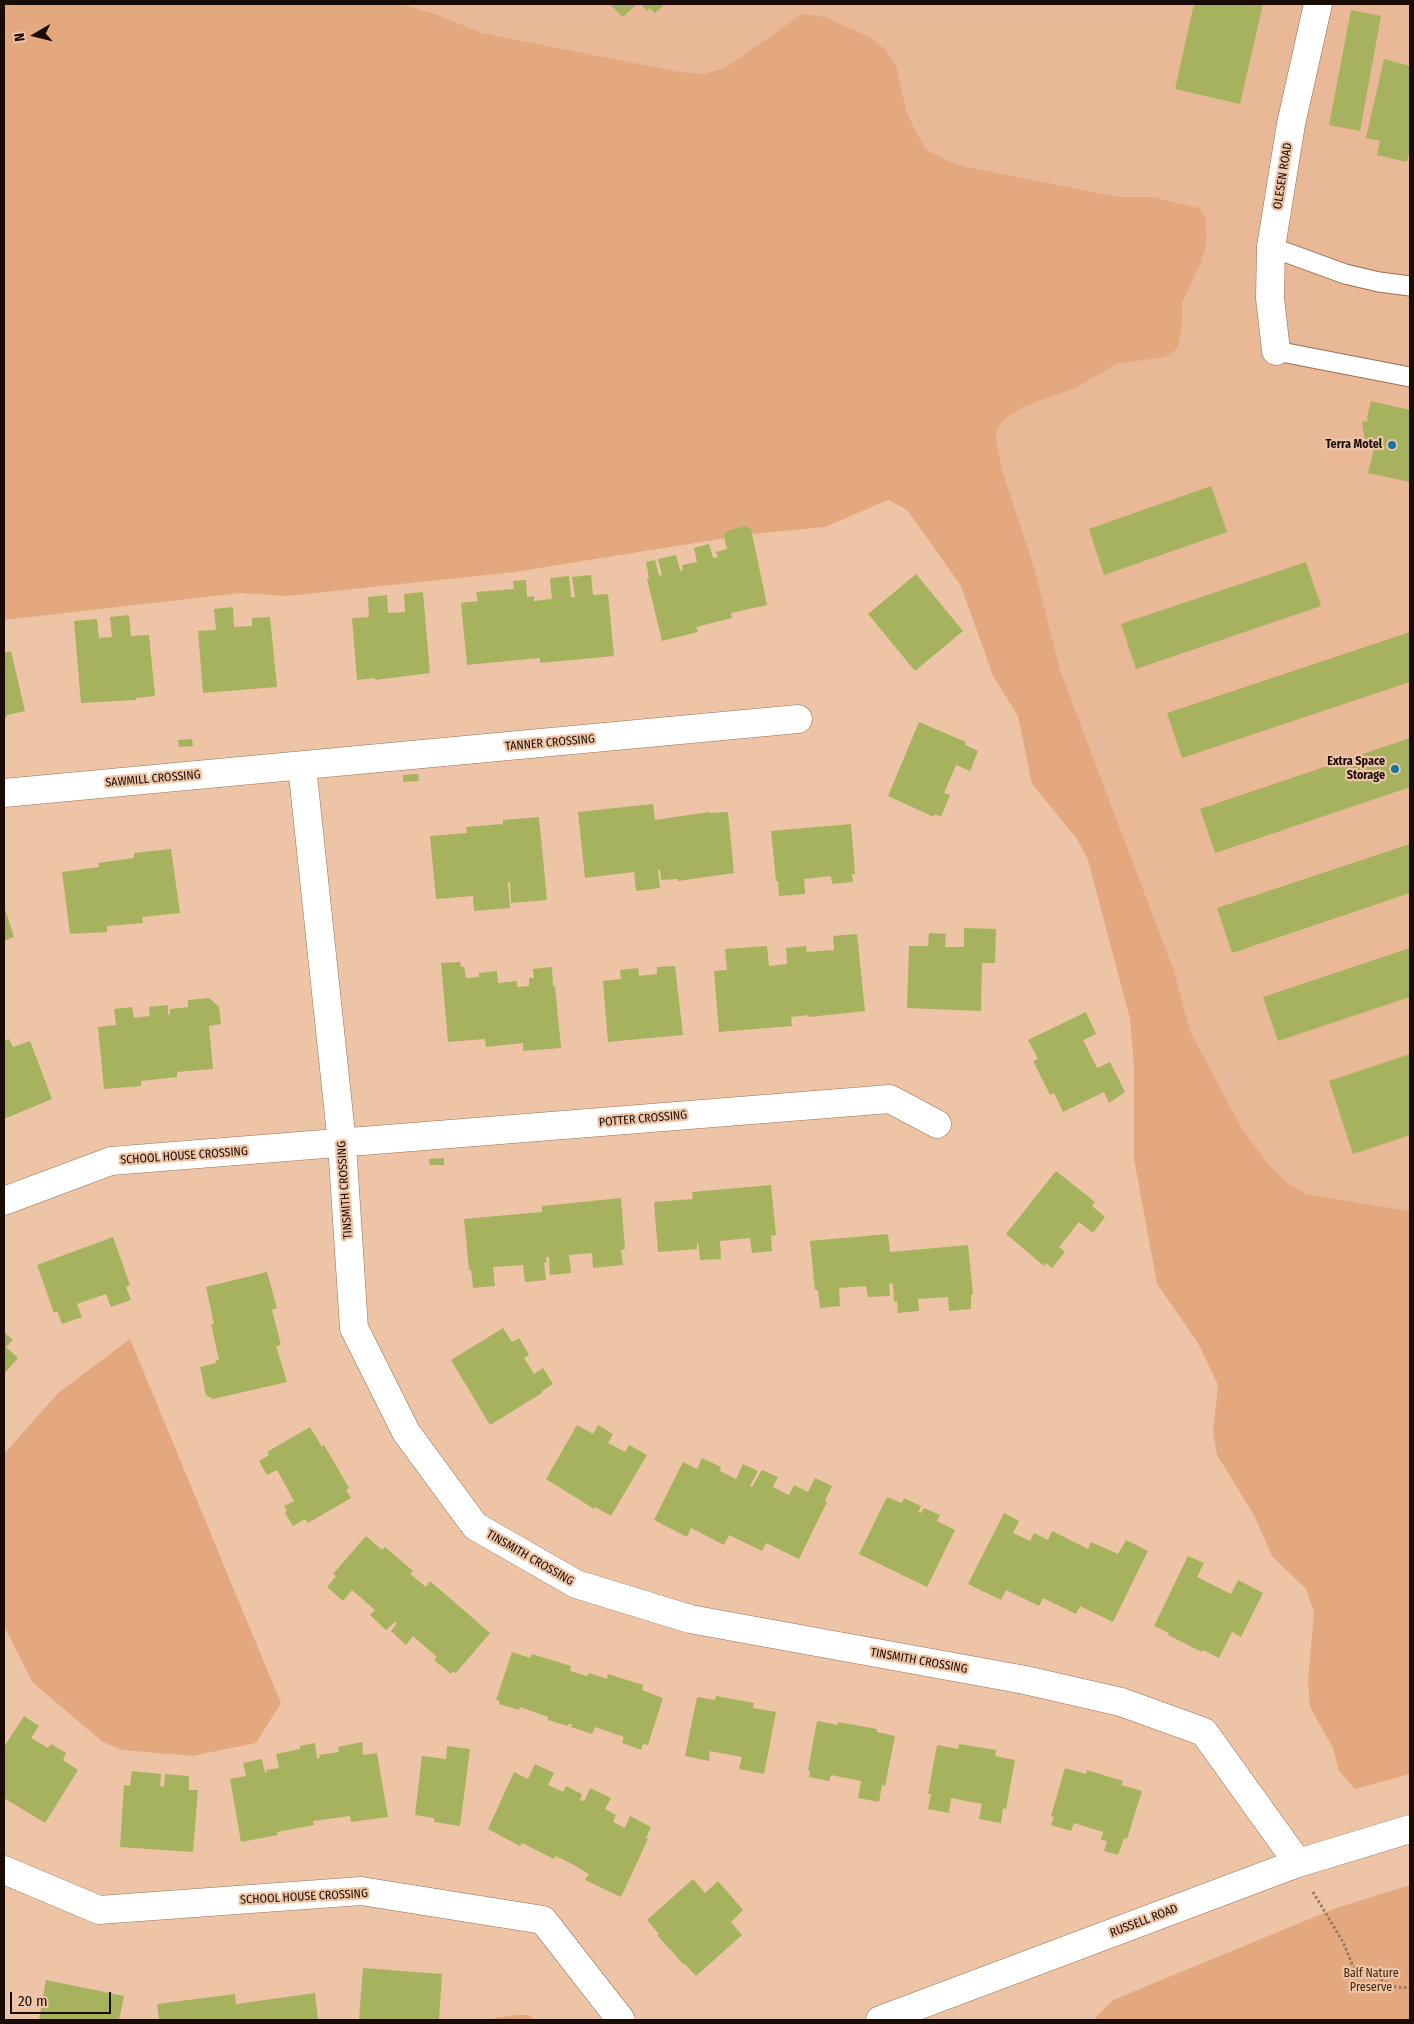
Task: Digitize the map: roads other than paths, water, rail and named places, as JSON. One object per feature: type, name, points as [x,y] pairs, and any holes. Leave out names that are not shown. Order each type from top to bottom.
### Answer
[{"type":"street","name":"OLESEN ROAD","points":[[1276,351],[1270,298],[1271,247],[1292,124],[1318,4]]},
{"type":"street","name":"TANNER CROSSING","points":[[302,766],[798,719]]},
{"type":"street","name":"SAWMILL CROSSING","points":[[4,793],[302,766]]},
{"type":"street","name":"TINSMITH CROSSING","points":[[302,766],[342,1144],[354,1328],[406,1432],[475,1526],[576,1584],[690,1619],[1025,1680],[1120,1702],[1204,1732],[1298,1863]]},
{"type":"street","name":"POTTER CROSSING","points":[[342,1144],[890,1099],[938,1124]]},
{"type":"street","name":"SCHOOL HOUSE CROSSING","points":[[4,1201],[111,1161],[342,1144]]},
{"type":"street","name":"RUSSELL ROAD","points":[[880,2020],[1298,1863],[1410,1829]]},
{"type":"street","name":"SCHOOL HOUSE CROSSING","points":[[4,1870],[99,1910],[361,1891],[542,1920],[622,2020]]},
{"type":"lane","points":[[1271,247],[1345,274],[1379,282],[1410,286]]},
{"type":"lane","points":[[1276,351],[1404,376]]},
{"type":"place","name":"Terra Motel","points":[[1392,445]]},
{"type":"place","name":"Extra Space Storage","points":[[1395,769]]},
{"type":"park label","name":"Balf Nature Preserve","points":[[1371,1981]]}]
